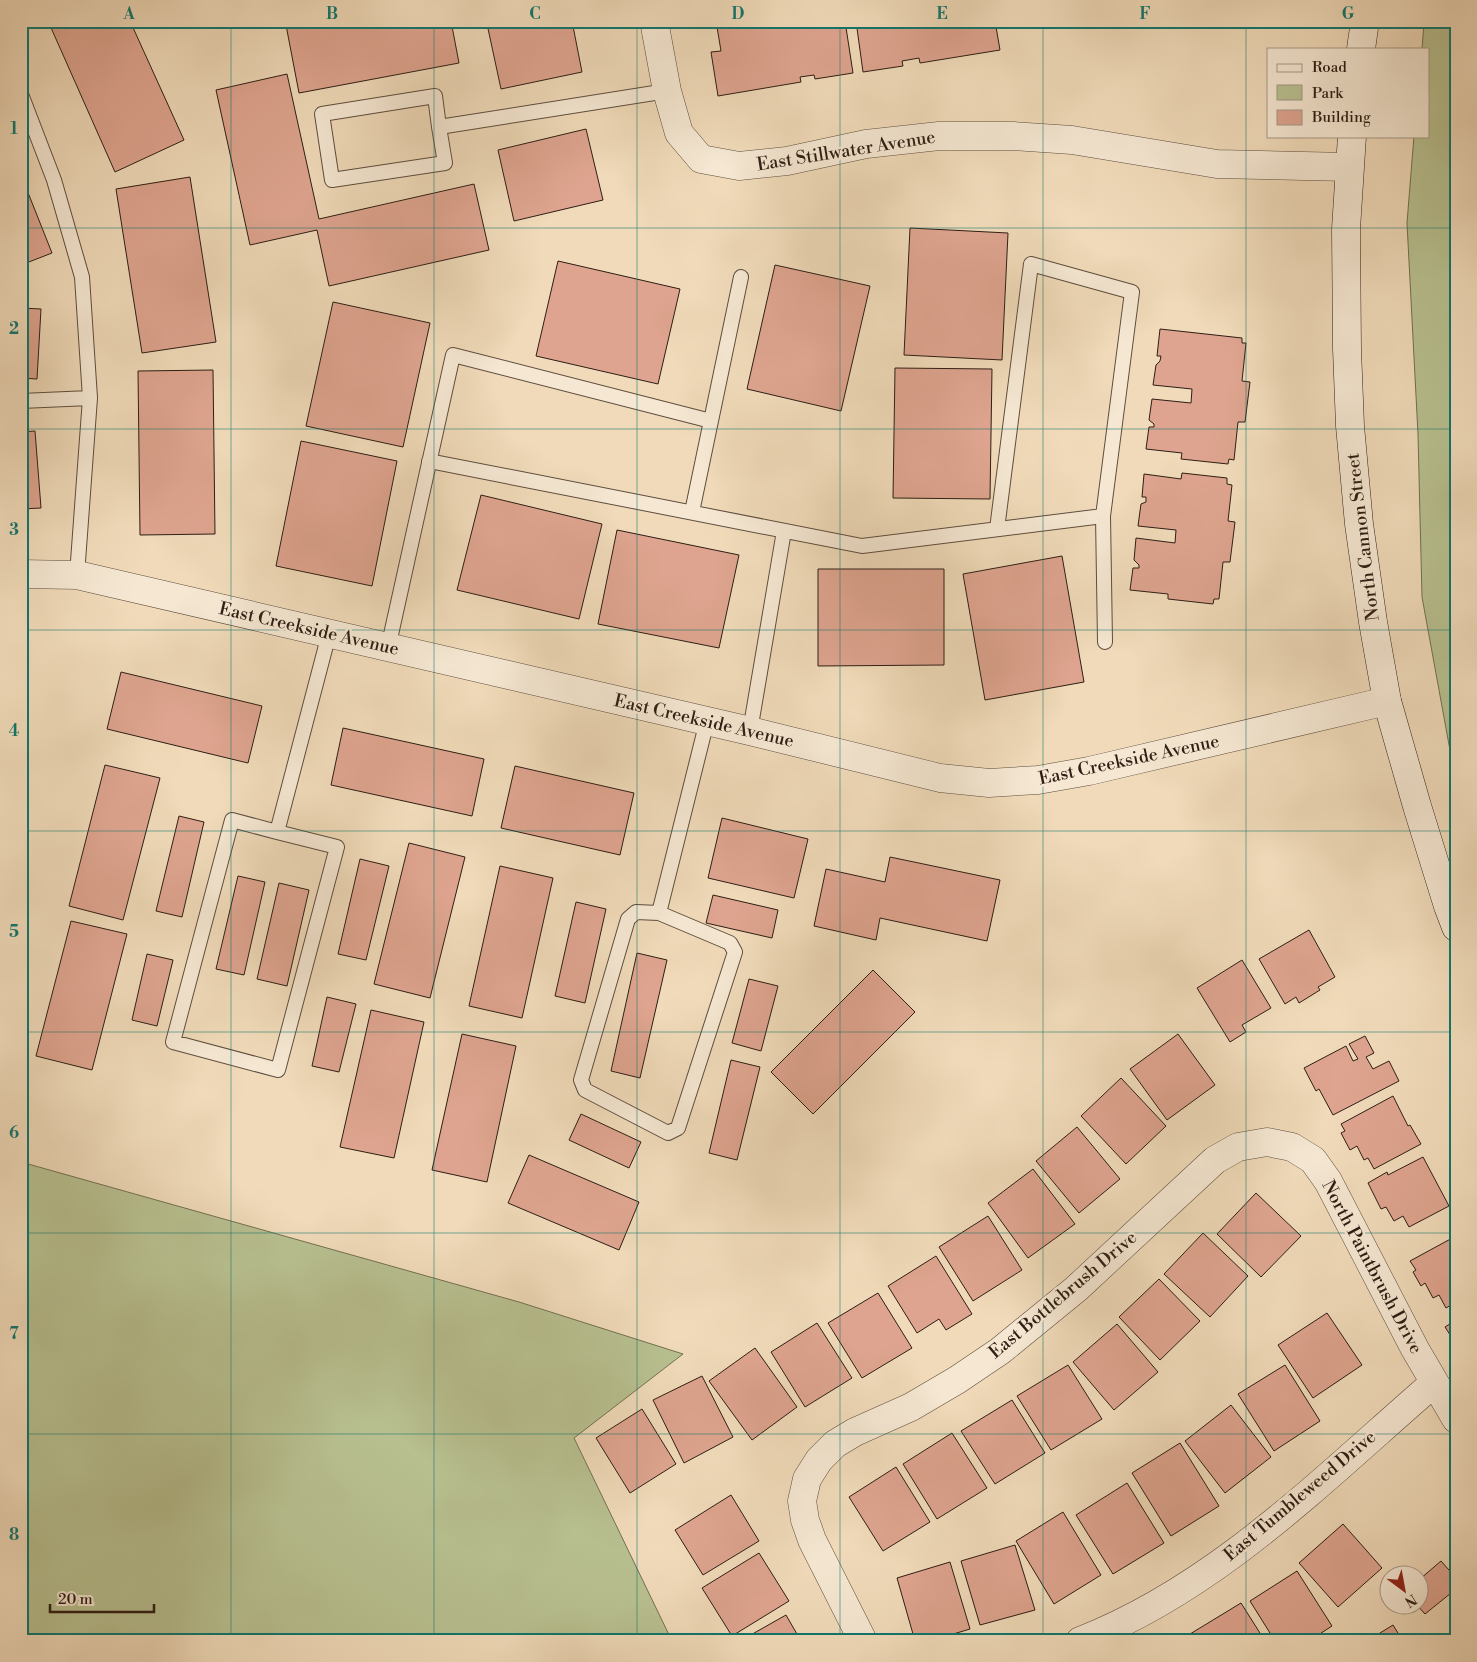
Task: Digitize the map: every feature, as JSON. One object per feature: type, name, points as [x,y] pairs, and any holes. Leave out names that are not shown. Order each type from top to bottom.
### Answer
[{"type":"street","name":"East Stillwater Avenue","points":[[654,21],[667,91],[679,132],[701,159],[739,166],[787,161],[866,144],[939,136],[1013,136],[1072,140],[1217,164],[1349,167]]},
{"type":"street","points":[[1361,48],[1365,21]]},
{"type":"street","name":"North Cannon Street","points":[[1352,138],[1346,229],[1345,288],[1350,426],[1362,544],[1387,700],[1422,824],[1456,927]]},
{"type":"street","name":"East Creekside Avenue","points":[[21,574],[77,574],[750,731],[940,778],[989,783],[1038,780],[1089,771],[1387,700]]},
{"type":"street","name":"North Paintbrush Drive","points":[[1267,1142],[1292,1147],[1313,1160],[1323,1174],[1434,1383],[1456,1419]]},
{"type":"street","name":"East Bottlebrush Drive","points":[[862,1641],[812,1540],[805,1520],[802,1501],[807,1479],[819,1460],[835,1444],[855,1432],[911,1407],[957,1380],[1000,1351],[1076,1289],[1214,1160],[1238,1147],[1267,1142]]},
{"type":"street","name":"East Tumbleweed Drive","points":[[1080,1641],[1152,1606],[1204,1575],[1251,1541],[1434,1383]]},
{"type":"lane","points":[[439,127],[667,91]]},
{"type":"lane","points":[[21,94],[54,180],[82,277],[90,398],[77,574]]},
{"type":"lane","points":[[435,96],[439,127],[445,163],[332,180],[322,114],[435,96]]},
{"type":"lane","points":[[997,529],[1031,264],[1132,292],[1103,516],[1105,642]]},
{"type":"lane","points":[[692,512],[741,277]]},
{"type":"lane","points":[[388,648],[453,355],[711,421]]},
{"type":"lane","points":[[21,402],[90,398]]},
{"type":"lane","points":[[429,461],[862,546],[1103,516]]},
{"type":"lane","points":[[750,731],[784,531]]},
{"type":"lane","points":[[277,832],[329,634]]},
{"type":"lane","points":[[659,913],[707,721]]},
{"type":"lane","points":[[232,820],[277,832],[337,847],[278,1070],[173,1042],[232,820]]},
{"type":"lane","points":[[636,912],[659,913],[730,943],[735,952],[678,1128],[668,1133],[585,1090],[581,1080],[628,919],[636,912]]},
{"type":"green space","points":[[1429,21],[1456,21],[1456,783],[1422,597],[1418,434],[1407,223],[1414,138],[1430,138],[1430,48],[1422,48],[1424,23]]},
{"type":"green space","points":[[21,1162],[519,1302],[683,1354],[574,1438],[672,1641],[21,1641]]},
{"type":"building","points":[[48,21],[130,21],[184,140],[115,172]]},
{"type":"building","points":[[305,21],[451,21],[459,63],[299,93],[286,25]]},
{"type":"building","points":[[501,21],[572,21],[582,72],[501,89],[487,24]]},
{"type":"building","points":[[716,21],[845,21],[853,73],[815,79],[814,75],[800,77],[801,82],[718,96],[711,52],[721,51]]},
{"type":"building","points":[[856,21],[995,21],[1000,50],[920,63],[919,58],[902,61],[903,66],[863,72]]},
{"type":"building","points":[[287,74],[319,219],[474,184],[489,250],[329,286],[317,230],[250,245],[216,90]]},
{"type":"building","points":[[586,129],[603,200],[514,221],[498,150]]},
{"type":"building","points":[[21,175],[52,253],[21,265]]},
{"type":"building","points":[[190,177],[216,342],[142,353],[116,189]]},
{"type":"building","points":[[910,228],[1008,233],[1002,360],[904,355]]},
{"type":"building","points":[[558,261],[680,289],[658,384],[536,356]]},
{"type":"building","points":[[775,265],[870,286],[841,411],[747,389]]},
{"type":"building","points":[[333,302],[430,323],[403,447],[306,426]]},
{"type":"building","points":[[21,308],[41,309],[37,379],[21,378]]},
{"type":"building","points":[[1160,329],[1242,338],[1242,343],[1246,343],[1242,381],[1250,382],[1245,422],[1238,422],[1234,460],[1229,459],[1228,464],[1181,459],[1182,453],[1146,449],[1149,427],[1154,427],[1154,424],[1149,420],[1152,399],[1191,403],[1192,389],[1153,385],[1156,365],[1160,361],[1161,356],[1157,356]]},
{"type":"building","points":[[895,368],[992,369],[990,499],[893,498]]},
{"type":"building","points":[[213,370],[215,534],[140,535],[138,371]]},
{"type":"building","points":[[35,431],[41,508],[21,509],[21,432]]},
{"type":"building","points":[[301,441],[397,461],[372,586],[276,566]]},
{"type":"building","points":[[1182,473],[1227,478],[1227,484],[1232,485],[1228,521],[1235,522],[1230,562],[1223,562],[1219,599],[1214,599],[1213,604],[1168,599],[1168,594],[1130,590],[1133,568],[1139,568],[1139,565],[1134,560],[1136,538],[1175,543],[1176,530],[1138,526],[1141,504],[1146,502],[1146,497],[1142,497],[1144,474],[1181,479]]},
{"type":"building","points":[[481,495],[602,524],[579,619],[457,590]]},
{"type":"building","points":[[617,530],[739,555],[719,648],[598,624]]},
{"type":"building","points":[[1062,556],[1084,682],[985,700],[963,574]]},
{"type":"building","points":[[818,569],[944,569],[944,665],[818,666]]},
{"type":"building","points":[[121,672],[262,706],[248,763],[107,729]]},
{"type":"building","points":[[343,728],[484,759],[472,816],[331,785]]},
{"type":"building","points":[[105,765],[160,778],[123,920],[69,906]]},
{"type":"building","points":[[515,766],[634,793],[620,855],[501,828]]},
{"type":"building","points":[[179,816],[204,822],[182,917],[156,911]]},
{"type":"building","points":[[722,818],[808,839],[794,898],[708,878]]},
{"type":"building","points":[[409,843],[465,857],[430,998],[374,984]]},
{"type":"building","points":[[890,857],[1000,880],[987,941],[880,918],[876,940],[814,926],[826,869],[885,882]]},
{"type":"building","points":[[360,859],[389,866],[366,960],[338,954]]},
{"type":"building","points":[[500,866],[553,878],[522,1018],[469,1006]]},
{"type":"building","points":[[238,876],[265,882],[244,975],[216,969]]},
{"type":"building","points":[[279,883],[309,890],[287,986],[257,979]]},
{"type":"building","points":[[713,895],[778,910],[772,938],[706,923]]},
{"type":"building","points":[[576,902],[606,909],[585,1003],[555,996]]},
{"type":"building","points":[[71,921],[127,934],[92,1070],[36,1056]]},
{"type":"building","points":[[1309,930],[1335,977],[1318,987],[1320,990],[1299,1003],[1296,997],[1285,1004],[1259,959]]},
{"type":"building","points":[[637,953],[667,960],[640,1078],[611,1071]]},
{"type":"building","points":[[147,954],[173,960],[157,1026],[132,1020]]},
{"type":"building","points":[[1242,960],[1271,1008],[1242,1025],[1246,1032],[1230,1042],[1197,988]]},
{"type":"building","points":[[873,970],[915,1012],[813,1114],[771,1072]]},
{"type":"building","points":[[749,979],[778,986],[761,1051],[732,1043]]},
{"type":"building","points":[[327,997],[356,1004],[339,1072],[312,1066]]},
{"type":"building","points":[[371,1010],[424,1022],[394,1158],[340,1147]]},
{"type":"building","points":[[462,1034],[516,1046],[487,1182],[432,1170]]},
{"type":"building","points":[[1178,1034],[1215,1085],[1167,1120],[1130,1069]]},
{"type":"building","points":[[1365,1036],[1374,1053],[1366,1057],[1373,1069],[1389,1061],[1399,1081],[1333,1115],[1319,1089],[1316,1091],[1304,1068],[1346,1046],[1353,1061],[1358,1059],[1349,1044]]},
{"type":"building","points":[[731,1060],[760,1067],[737,1160],[709,1153]]},
{"type":"building","points":[[1121,1078],[1166,1126],[1126,1164],[1081,1116]]},
{"type":"building","points":[[1393,1096],[1408,1126],[1410,1125],[1421,1144],[1374,1169],[1368,1158],[1364,1160],[1357,1146],[1350,1150],[1341,1133],[1345,1131],[1341,1124]]},
{"type":"building","points":[[581,1114],[641,1142],[629,1168],[569,1140]]},
{"type":"building","points":[[1077,1127],[1120,1179],[1079,1213],[1036,1161]]},
{"type":"building","points":[[529,1155],[639,1202],[619,1250],[508,1203]]},
{"type":"building","points":[[1423,1157],[1449,1206],[1409,1227],[1403,1216],[1394,1221],[1386,1207],[1381,1209],[1368,1183],[1387,1172],[1388,1175]]},
{"type":"building","points":[[1033,1169],[1075,1224],[1028,1258],[988,1203]]},
{"type":"building","points":[[1256,1193],[1301,1236],[1261,1277],[1217,1234]]},
{"type":"building","points":[[988,1216],[1022,1270],[973,1301],[939,1247]]},
{"type":"building","points":[[1203,1233],[1248,1276],[1210,1317],[1164,1274]]},
{"type":"building","points":[[1456,1236],[1456,1302],[1446,1308],[1439,1295],[1433,1298],[1425,1283],[1421,1286],[1413,1272],[1416,1270],[1410,1261]]},
{"type":"building","points":[[936,1256],[972,1314],[946,1330],[939,1319],[917,1333],[888,1286]]},
{"type":"building","points":[[1159,1279],[1200,1321],[1160,1360],[1119,1317]]},
{"type":"building","points":[[878,1293],[912,1348],[862,1378],[828,1323]]},
{"type":"building","points":[[1327,1313],[1362,1365],[1313,1398],[1278,1345]]},
{"type":"building","points":[[1456,1320],[1456,1344],[1445,1327]]},
{"type":"building","points":[[817,1323],[852,1378],[805,1407],[771,1352]]},
{"type":"building","points":[[1117,1324],[1158,1372],[1114,1410],[1073,1362]]},
{"type":"building","points":[[755,1348],[797,1407],[752,1440],[709,1381]]},
{"type":"building","points":[[1068,1365],[1102,1419],[1051,1450],[1017,1396]]},
{"type":"building","points":[[1285,1365],[1320,1421],[1274,1451],[1238,1394]]},
{"type":"building","points":[[702,1376],[733,1437],[684,1463],[653,1400]]},
{"type":"building","points":[[1012,1400],[1045,1453],[995,1484],[961,1431]]},
{"type":"building","points":[[1231,1405],[1271,1457],[1225,1493],[1185,1441]]},
{"type":"building","points":[[642,1409],[676,1464],[630,1493],[596,1438]]},
{"type":"building","points":[[952,1433],[987,1488],[937,1519],[903,1464]]},
{"type":"building","points":[[1180,1443],[1219,1506],[1171,1536],[1132,1473]]},
{"type":"building","points":[[896,1467],[930,1522],[883,1551],[849,1497]]},
{"type":"building","points":[[1127,1483],[1164,1543],[1113,1574],[1076,1515]]},
{"type":"building","points":[[731,1495],[759,1541],[703,1575],[675,1530]]},
{"type":"building","points":[[1063,1512],[1101,1575],[1054,1604],[1016,1541]]},
{"type":"building","points":[[1343,1524],[1380,1566],[1380,1570],[1338,1607],[1299,1563]]},
{"type":"building","points":[[1015,1545],[1035,1610],[980,1625],[961,1561]]},
{"type":"building","points":[[759,1553],[789,1601],[732,1636],[702,1588]]},
{"type":"building","points":[[1441,1561],[1456,1578],[1456,1589],[1430,1610],[1430,1570]]},
{"type":"building","points":[[950,1562],[970,1629],[930,1641],[915,1641],[897,1578]]},
{"type":"building","points":[[1297,1571],[1332,1626],[1309,1641],[1275,1641],[1250,1601]]},
{"type":"building","points":[[1241,1603],[1265,1641],[1194,1641],[1190,1634]]},
{"type":"building","points":[[786,1615],[801,1641],[740,1641]]},
{"type":"building","points":[[1393,1625],[1403,1641],[1367,1641]]}]
